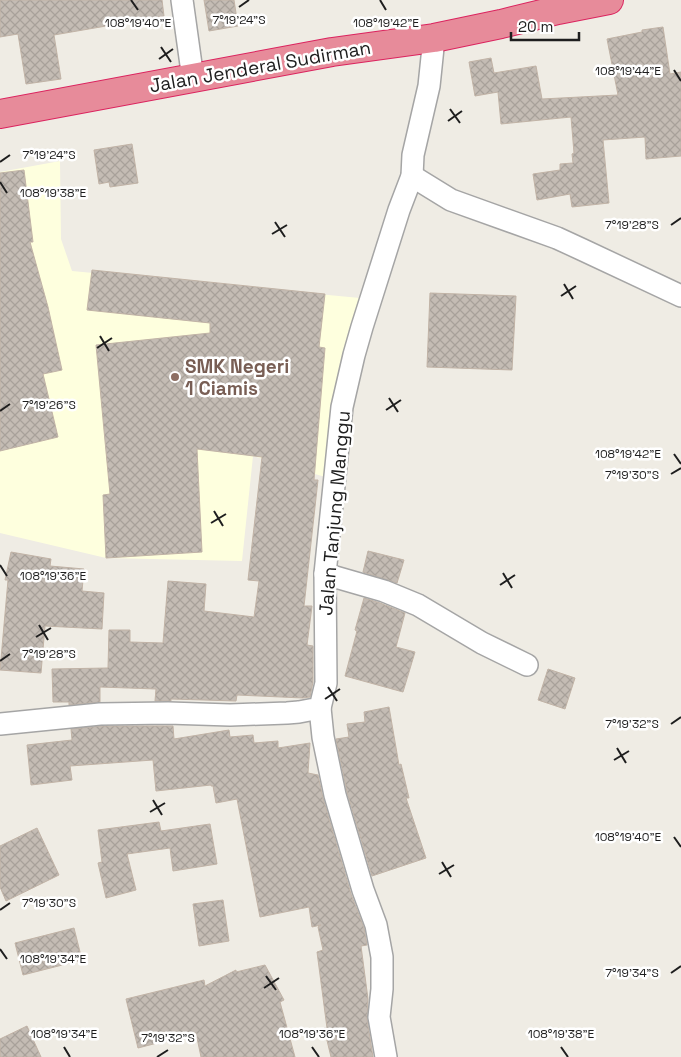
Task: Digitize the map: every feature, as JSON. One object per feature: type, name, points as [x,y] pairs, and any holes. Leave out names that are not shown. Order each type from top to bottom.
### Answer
[{"type":"highway","name":"Jalan Jenderal Sudirman","points":[[0,114],[332,52],[434,38],[609,0]]},
{"type":"street","points":[[182,0],[193,79]]},
{"type":"street","name":"Jalan Tanjung Manggu","points":[[386,1057],[379,1017],[382,989],[382,957],[376,926],[363,890],[335,795],[323,737],[320,708],[326,683],[325,574],[342,407],[362,327],[399,210],[412,176],[413,155],[429,86],[434,38]]},
{"type":"street","points":[[412,176],[451,200],[557,238],[681,296]]},
{"type":"street","points":[[325,574],[384,590],[418,605],[482,643],[527,665]]},
{"type":"street","points":[[0,724],[100,714],[249,714],[299,712],[320,708]]},
{"type":"shaded area","name":"SMK Negeri 1 Ciamis","points":[[60,161],[61,239],[72,271],[360,298],[339,481],[253,456],[242,561],[106,558],[0,533],[0,172]]},
{"type":"building","points":[[0,0],[162,0],[164,16],[54,35],[61,79],[26,84],[18,34],[0,37]]},
{"type":"building","points":[[204,0],[234,0],[238,26],[209,31]]},
{"type":"building","points":[[663,27],[670,74],[681,72],[681,156],[646,159],[645,137],[603,140],[609,203],[572,207],[570,194],[537,200],[533,174],[560,170],[560,164],[573,163],[571,117],[501,124],[498,92],[475,96],[469,62],[491,58],[494,73],[536,66],[542,99],[618,95],[607,39]]},
{"type":"building","points":[[132,144],[138,183],[110,187],[109,182],[99,184],[94,150]]},
{"type":"building","points":[[24,170],[33,242],[30,242],[48,307],[62,370],[43,374],[58,437],[0,451],[0,173]]},
{"type":"building","points":[[92,270],[325,294],[319,347],[325,348],[314,480],[318,480],[304,606],[312,606],[307,645],[313,646],[313,682],[310,697],[237,695],[236,701],[171,699],[171,701],[155,701],[156,689],[100,687],[100,702],[69,705],[69,702],[53,702],[52,669],[108,668],[109,630],[130,630],[130,642],[163,643],[168,581],[206,584],[204,611],[254,617],[259,581],[248,580],[262,457],[197,449],[202,552],[106,558],[103,495],[110,494],[96,345],[210,333],[210,323],[87,310]]},
{"type":"building","points":[[430,293],[516,296],[512,370],[427,367]]},
{"type":"building","points":[[368,551],[404,560],[397,583],[363,572]]},
{"type":"building","points":[[11,552],[51,559],[50,566],[84,569],[82,591],[104,593],[102,629],[45,626],[41,673],[0,670],[8,580],[5,580]]},
{"type":"building","points":[[364,598],[405,613],[396,647],[415,652],[403,692],[345,676]]},
{"type":"building","points":[[548,669],[575,678],[565,709],[538,700]]},
{"type":"building","points":[[389,707],[399,765],[401,764],[409,798],[406,798],[426,858],[372,876],[347,792],[336,739],[349,737],[347,724],[365,722],[364,712]]},
{"type":"building","points":[[101,726],[173,726],[174,739],[229,730],[230,737],[253,735],[254,743],[278,741],[278,748],[310,743],[308,773],[318,775],[351,894],[364,928],[367,945],[361,946],[368,999],[367,1019],[373,1057],[331,1057],[324,1028],[327,1028],[317,952],[323,950],[318,927],[321,925],[312,927],[309,907],[260,917],[237,799],[216,803],[213,786],[211,785],[156,791],[153,760],[70,766],[72,780],[31,785],[27,745],[72,740],[71,729]]},
{"type":"building","points":[[159,822],[161,831],[210,824],[217,864],[173,871],[170,848],[127,854],[136,890],[106,898],[98,863],[102,862],[98,830]]},
{"type":"building","points":[[37,828],[59,875],[6,901],[0,887],[0,846]]},
{"type":"building","points":[[223,900],[229,941],[199,946],[193,904]]},
{"type":"building","points":[[74,928],[82,960],[23,975],[15,943]]},
{"type":"building","points":[[265,965],[284,1000],[280,1002],[295,1057],[201,1057],[196,1033],[138,1048],[126,999],[204,980],[205,986],[236,970],[236,972]]},
{"type":"building","points":[[27,1026],[41,1057],[0,1057],[0,1039]]},
{"type":"place","name":"SMK Negeri 1 Ciamis","points":[[175,377]]}]
